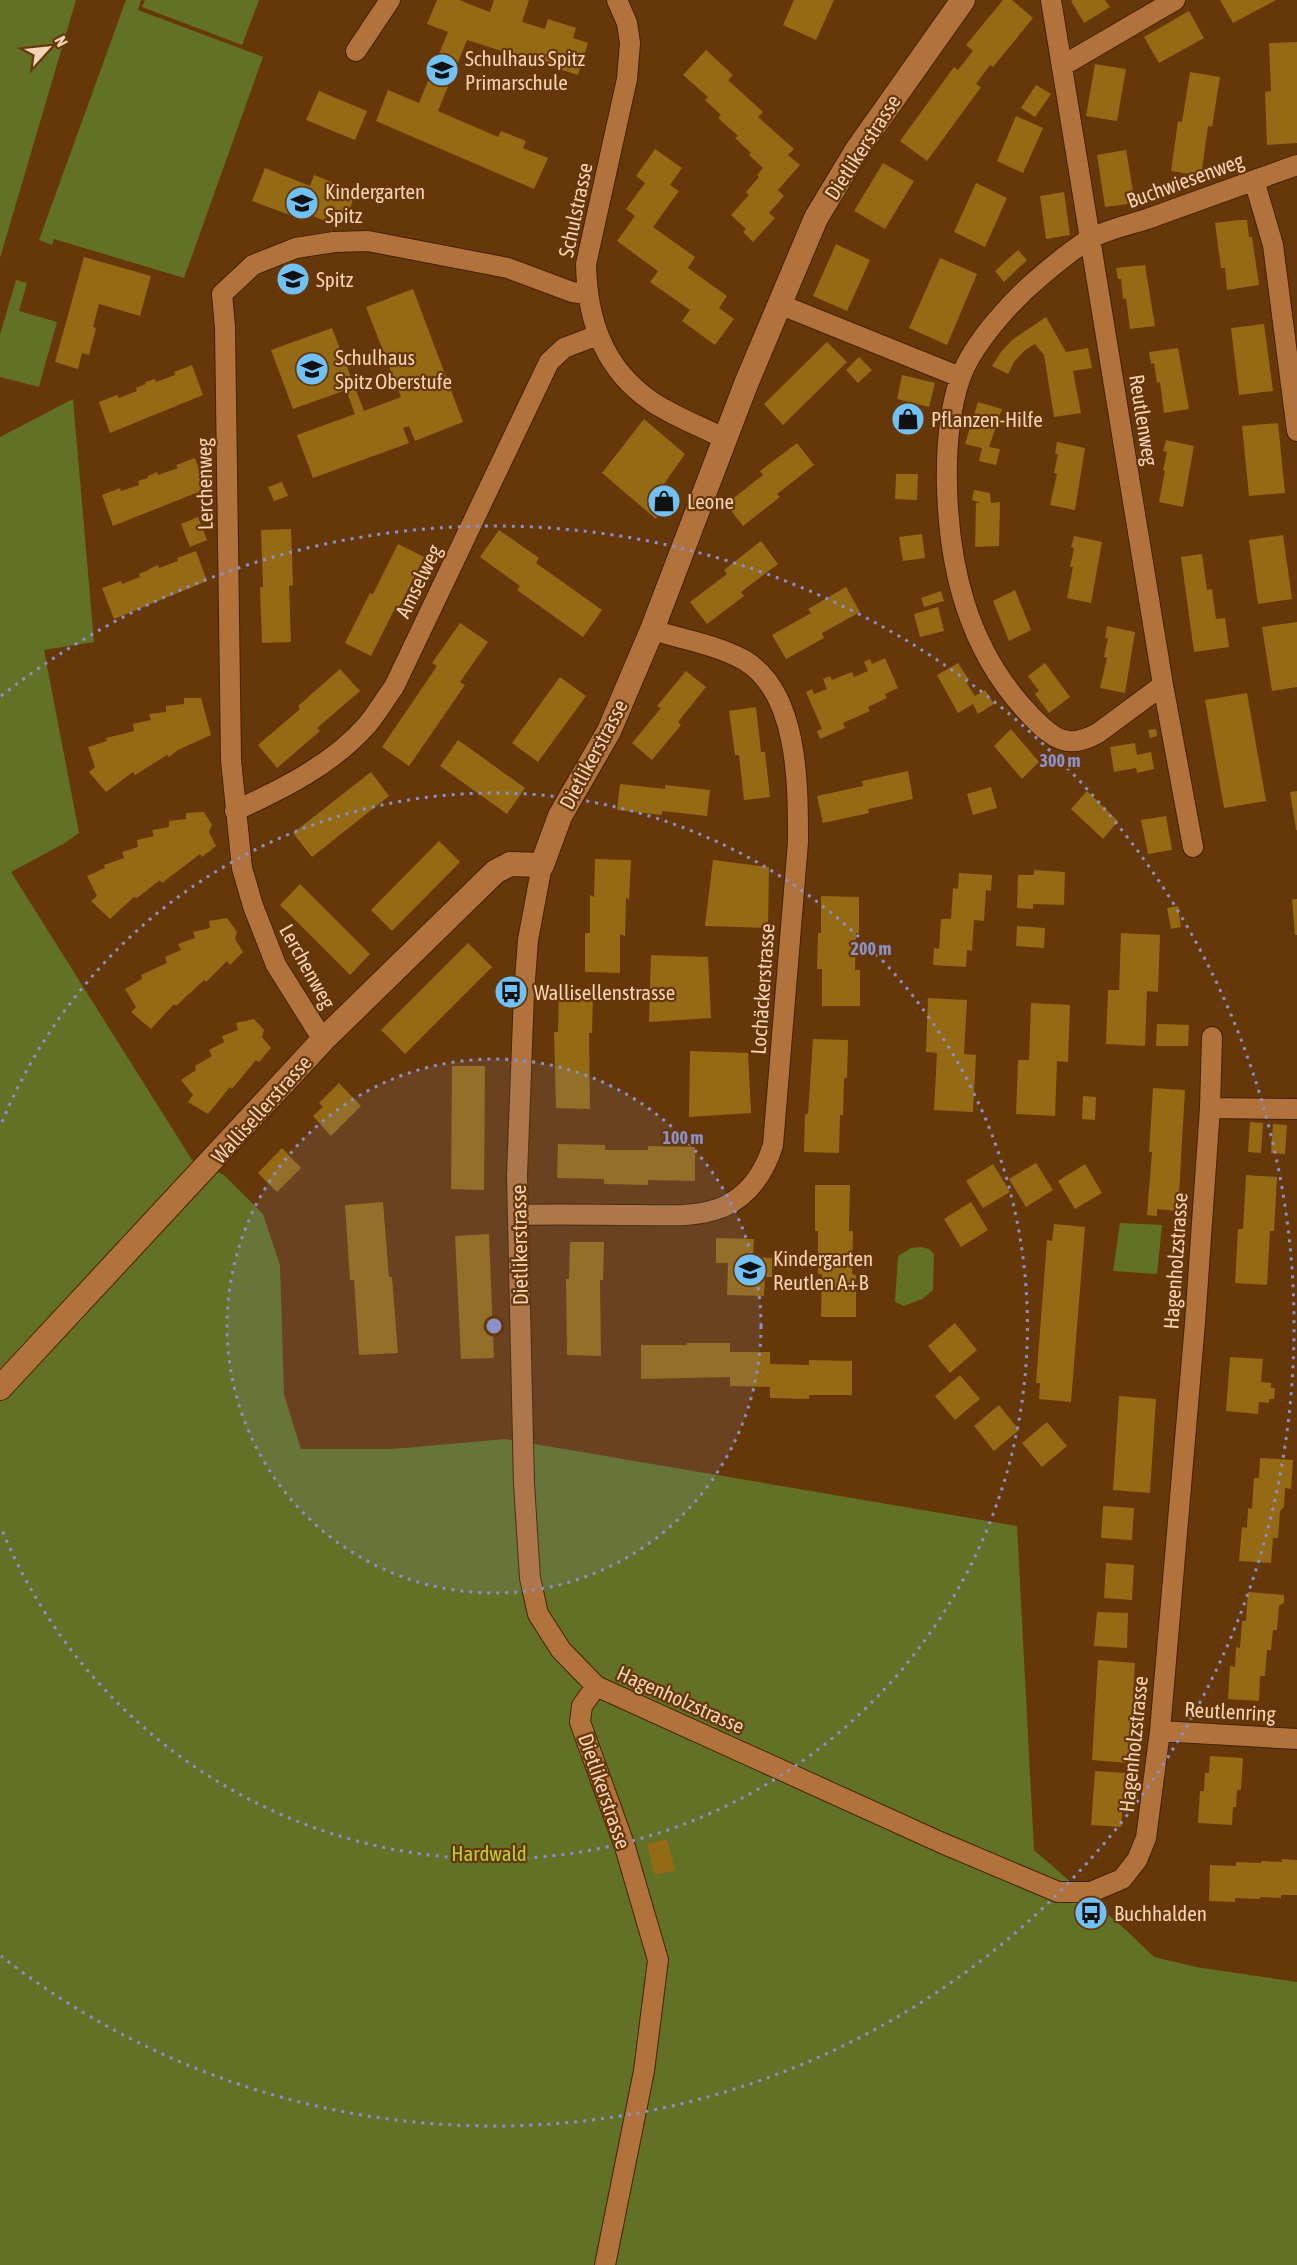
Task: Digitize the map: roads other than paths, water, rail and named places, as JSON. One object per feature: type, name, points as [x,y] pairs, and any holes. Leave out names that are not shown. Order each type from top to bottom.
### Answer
[{"type":"street","points":[[356,51],[390,0]]},
{"type":"street","name":"Schulstrasse","points":[[617,0],[627,23],[630,43],[627,79],[586,264],[587,294],[597,335],[609,357],[636,390],[671,413],[725,439]]},
{"type":"street","name":"Dietlikerstrasse","points":[[605,2265],[644,2071],[658,1960],[625,1846],[580,1722],[582,1707],[596,1686],[561,1650],[538,1614],[530,1578],[524,1484],[518,1215],[519,1081],[528,940],[542,865],[560,816],[609,730],[652,630],[725,439],[816,218],[857,150],[963,0]]},
{"type":"street","name":"Reutlenweg","points":[[1051,0],[1163,685],[1193,847]]},
{"type":"street","points":[[1062,66],[1175,0]]},
{"type":"street","name":"Buchwiesenweg","points":[[1163,685],[1098,734],[1075,742],[1054,737],[1042,728],[999,676],[981,644],[965,603],[952,541],[947,456],[953,404],[960,377],[975,350],[1004,313],[1040,277],[1089,239],[1297,165]]},
{"type":"street","points":[[1254,180],[1273,245],[1297,431]]},
{"type":"street","name":"Lerchenweg","points":[[323,1041],[276,965],[261,930],[244,876],[235,811],[231,760],[225,327],[222,294],[253,265],[296,248],[334,242],[368,242],[508,268],[572,292],[587,294]]},
{"type":"street","points":[[779,304],[960,377]]},
{"type":"street","name":"Amselweg","points":[[235,811],[284,789],[322,764],[366,725],[394,687],[549,362],[564,348],[597,335]]},
{"type":"street","name":"Lochäckerstrasse","points":[[518,1215],[669,1215],[705,1212],[724,1206],[740,1197],[755,1183],[768,1162],[774,1145],[798,843],[795,770],[785,718],[773,688],[765,677],[749,664],[728,653],[652,630]]},
{"type":"street","name":"Wallisellerstrasse","points":[[0,1388],[323,1041],[495,872],[510,864],[542,865]]},
{"type":"street","name":"Hagenholzstrasse","points":[[596,1686],[942,1843],[1058,1892],[1091,1892],[1122,1879],[1137,1860],[1146,1838],[1160,1731],[1195,1323],[1210,1108],[1212,1037]]},
{"type":"street","points":[[1210,1108],[1297,1109]]},
{"type":"street","name":"Reutlenring","points":[[1160,1731],[1297,1739]]},
{"type":"place","name":"Schulhaus Spitz Primarschule","points":[[442,70]]},
{"type":"place","name":"Kindergarten Spitz","points":[[302,203]]},
{"type":"place","name":"Spitz","points":[[293,279]]},
{"type":"place","name":"Schulhaus Spitz Oberstufe","points":[[312,369]]},
{"type":"place","name":"Pflanzen-Hilfe","points":[[908,419]]},
{"type":"place","name":"Leone","points":[[664,501]]},
{"type":"place","name":"Wallisellenstrasse","points":[[511,992]]},
{"type":"place","name":"Kindergarten Reutlen A+B","points":[[750,1270]]},
{"type":"place","name":"Buchhalden","points":[[1091,1913]]},
{"type":"park label","name":"Hardwald","points":[[489,1853]]}]
